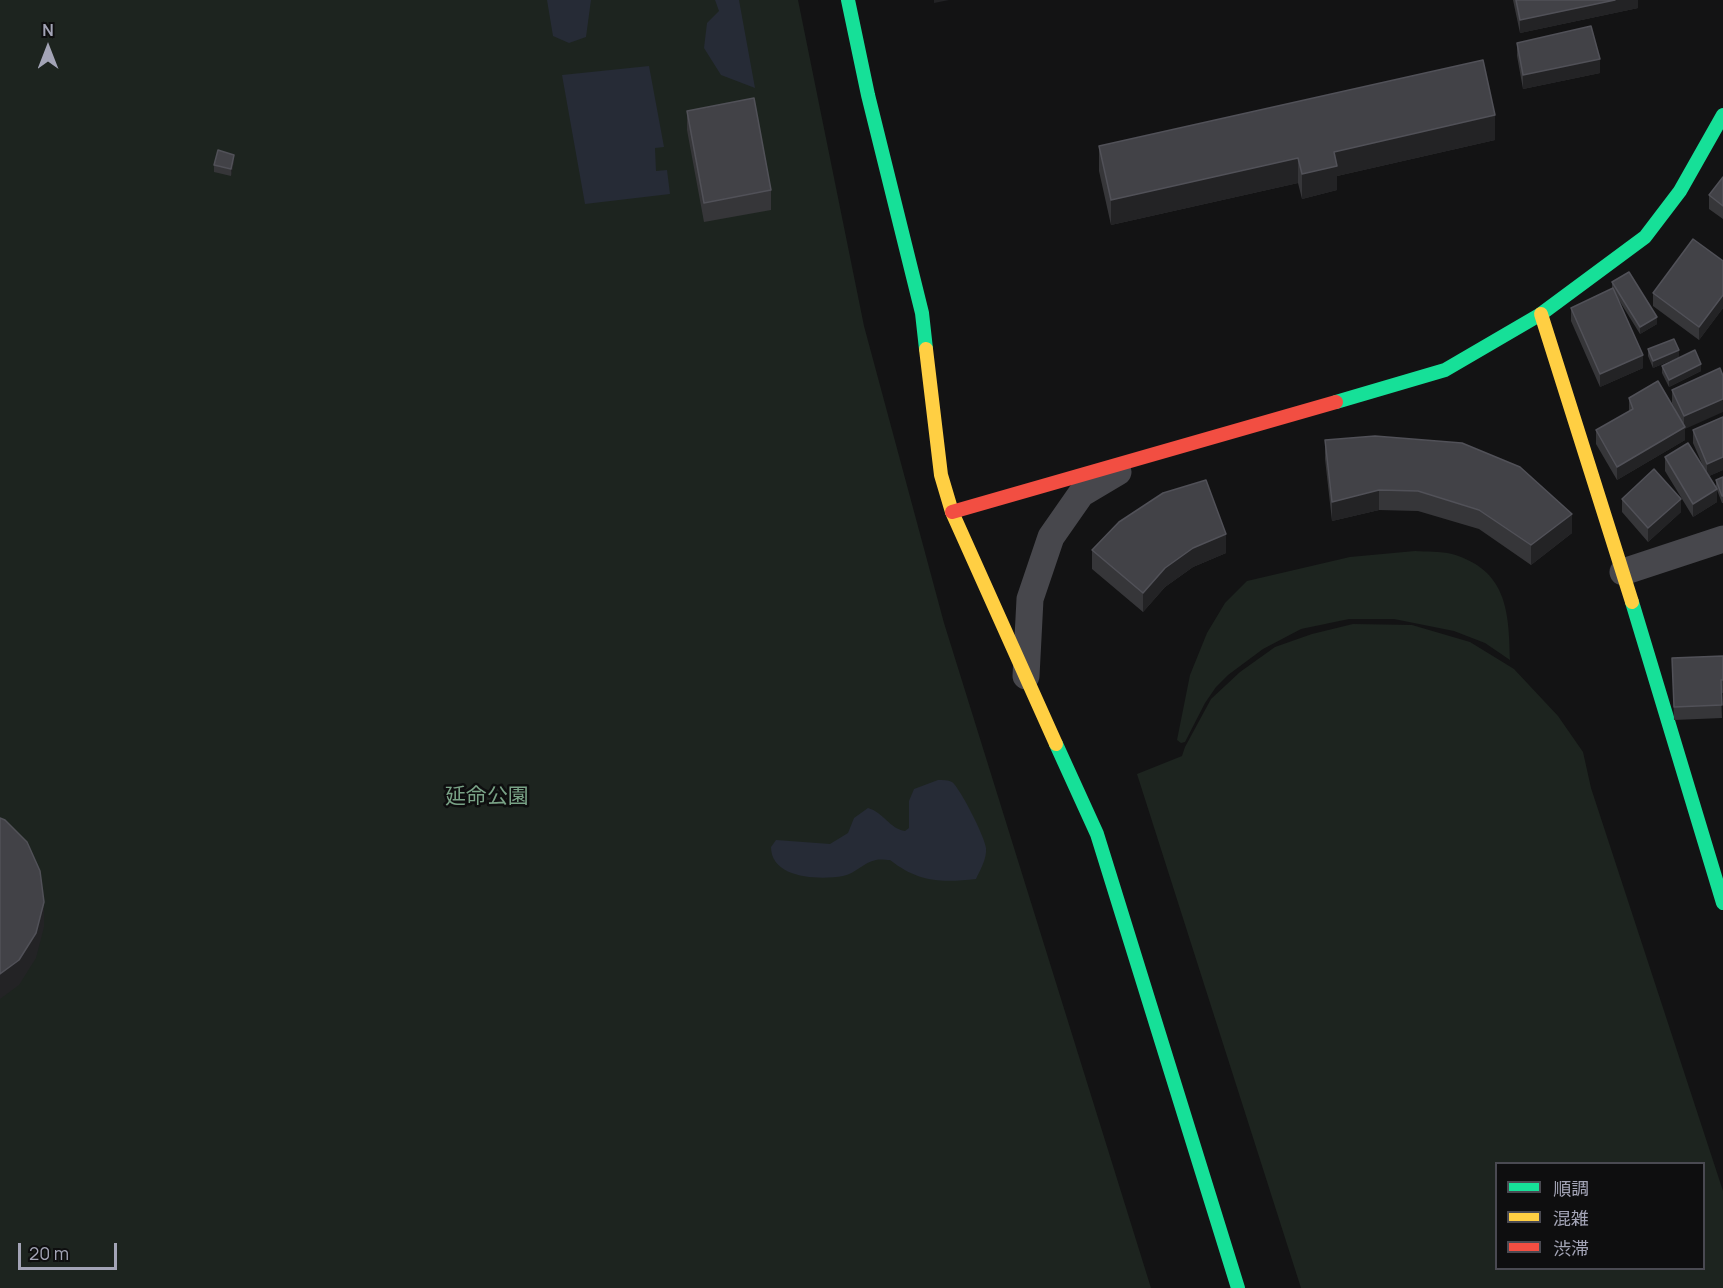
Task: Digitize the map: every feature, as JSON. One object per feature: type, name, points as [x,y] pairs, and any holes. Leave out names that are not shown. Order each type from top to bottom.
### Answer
[{"type":"street","points":[[848,0],[868,95],[922,313],[941,476],[952,512],[1097,834],[1238,1288]]},
{"type":"street","points":[[952,512],[1445,370],[1541,314],[1645,237],[1680,191],[1723,115]]},
{"type":"street","points":[[1541,314],[1623,572],[1723,903]]},
{"type":"street","points":[[1026,676],[1030,599],[1051,537],[1081,494],[1144,456]]},
{"type":"street","points":[[1623,572],[1723,539]]},
{"type":"green space","name":"延命公園","points":[[0,0],[798,0],[864,326],[944,623],[1151,1288],[0,1288]]},
{"type":"green space","points":[[1415,551],[1452,554],[1484,570],[1494,582],[1506,609],[1510,660],[1485,643],[1454,631],[1394,619],[1349,619],[1301,629],[1263,649],[1228,675],[1205,703],[1185,742],[1181,743],[1177,740],[1190,675],[1207,633],[1225,603],[1247,581],[1350,557]]},
{"type":"green space","points":[[1353,624],[1412,625],[1470,642],[1514,669],[1558,716],[1583,752],[1591,788],[1723,1191],[1723,1288],[1301,1288],[1137,774],[1182,756],[1211,699],[1240,672],[1275,647],[1312,634]]},
{"type":"shaded area","points":[[547,0],[591,0],[586,37],[569,43],[553,36]]},
{"type":"shaded area","points":[[715,0],[739,0],[755,88],[721,75],[704,48],[707,23],[719,11]]},
{"type":"shaded area","points":[[649,66],[664,147],[655,148],[656,171],[667,170],[670,194],[585,204],[562,75]]},
{"type":"shaded area","points":[[938,780],[950,781],[956,786],[985,842],[986,852],[976,879],[941,881],[920,877],[890,860],[872,861],[843,876],[810,877],[788,871],[779,866],[773,858],[771,847],[776,840],[830,844],[848,833],[854,818],[868,808],[895,827],[905,831],[909,828],[909,801],[914,789]]},
{"type":"building","points":[[1516,0],[1615,0],[1520,20]]},
{"type":"building","points":[[1591,26],[1600,59],[1523,75],[1517,43]]},
{"type":"building","points":[[1483,60],[1495,115],[1334,152],[1337,166],[1302,174],[1298,158],[1111,200],[1099,146]]},
{"type":"building","points":[[754,98],[771,190],[704,203],[687,111]]},
{"type":"building","points":[[218,150],[234,155],[231,169],[214,165]]},
{"type":"building","points":[[1723,177],[1723,206],[1709,195]]},
{"type":"building","points":[[1693,239],[1723,261],[1723,295],[1699,327],[1653,293]]},
{"type":"building","points":[[1629,272],[1657,317],[1640,327],[1612,282]]},
{"type":"building","points":[[1613,288],[1643,355],[1600,374],[1571,308]]},
{"type":"building","points":[[1674,339],[1679,350],[1653,361],[1648,349]]},
{"type":"building","points":[[1695,350],[1701,364],[1669,380],[1662,366]]},
{"type":"building","points":[[1720,368],[1723,376],[1723,399],[1684,416],[1672,390]]},
{"type":"building","points":[[1658,381],[1685,427],[1617,467],[1596,430],[1633,409],[1629,398]]},
{"type":"building","points":[[1723,417],[1723,457],[1707,464],[1693,430]]},
{"type":"building","points":[[1375,436],[1462,443],[1520,467],[1572,514],[1531,545],[1479,510],[1418,491],[1379,490],[1332,502],[1325,440]]},
{"type":"building","points":[[1688,443],[1717,489],[1693,504],[1665,457]]},
{"type":"building","points":[[1654,469],[1681,499],[1648,528],[1622,499]]},
{"type":"building","points":[[1723,477],[1723,496],[1722,496],[1716,480]]},
{"type":"building","points":[[1206,480],[1226,534],[1193,548],[1165,568],[1143,593],[1092,550],[1119,522],[1163,493]]},
{"type":"building","points":[[1723,656],[1722,705],[1674,707],[1672,658]]},
{"type":"building","points":[[0,818],[5,820],[27,842],[40,871],[44,902],[36,933],[19,960],[0,974]]},
{"type":"traffic: fast","points":[[848,0],[868,95],[922,313],[926,349]]},
{"type":"traffic: fast","points":[[1336,402],[1445,370],[1541,314],[1645,237],[1680,191],[1723,115]]},
{"type":"traffic: fast","points":[[1632,602],[1723,903]]},
{"type":"traffic: fast","points":[[1056,744],[1097,834],[1238,1288]]},
{"type":"traffic: slow","points":[[1541,314],[1632,602]]},
{"type":"traffic: slow","points":[[926,349],[941,475],[952,512],[1056,744]]},
{"type":"traffic: jam","points":[[952,512],[1336,402]]}]
